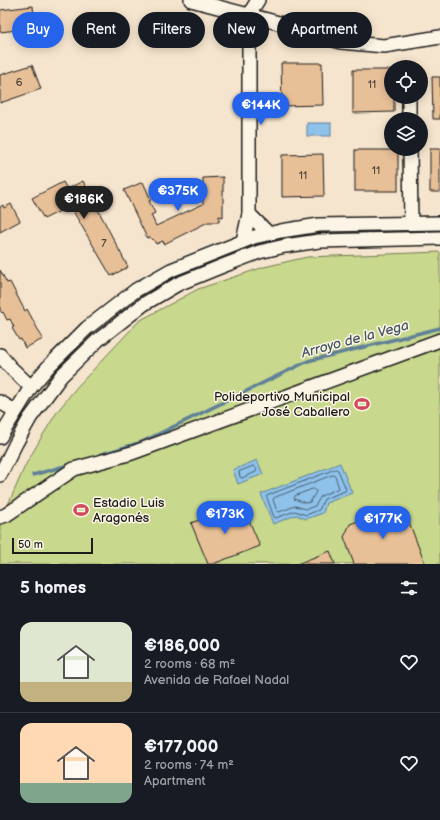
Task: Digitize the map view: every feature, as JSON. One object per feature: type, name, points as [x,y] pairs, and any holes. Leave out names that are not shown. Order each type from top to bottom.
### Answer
[{"type":"street","points":[[191,0],[252,7]]},
{"type":"street","points":[[225,0],[344,34],[372,39],[394,38],[440,28]]},
{"type":"street","points":[[269,21],[340,42],[384,46],[440,37]]},
{"type":"street","points":[[243,241],[249,214],[249,48]]},
{"type":"street","points":[[410,156],[410,223]]},
{"type":"street","points":[[249,214],[269,234]]},
{"type":"street","points":[[0,436],[31,387],[49,366],[87,328],[136,290],[171,270],[254,237],[319,225],[440,223]]},
{"type":"street","points":[[0,475],[16,442],[30,418],[61,376],[98,340],[144,304],[178,284],[252,255],[285,246],[319,241],[440,238]]},
{"type":"street","points":[[0,517],[6,515],[74,469],[132,453],[440,340]]},
{"type":"street","points":[[0,355],[10,368],[31,387]]},
{"type":"street","points":[[0,392],[0,397]]},
{"type":"street","points":[[0,402],[15,411]]},
{"type":"green space","points":[[440,252],[440,346],[281,405],[440,348],[440,564],[0,564],[0,523],[25,466],[41,438],[57,412],[76,388],[139,321],[198,289],[264,267],[307,257]]},
{"type":"water","points":[[307,123],[331,123],[331,136],[307,136]]},
{"type":"water","points":[[257,460],[263,474],[238,484],[233,470]]},
{"type":"water","points":[[340,463],[352,493],[326,503],[323,513],[306,519],[296,515],[273,524],[261,494]]},
{"type":"building","points":[[33,6],[34,12],[12,12],[12,31],[0,32],[0,10]]},
{"type":"building","points":[[281,63],[322,63],[323,105],[282,106]]},
{"type":"building","points":[[32,65],[41,89],[0,103],[0,75]]},
{"type":"building","points":[[353,70],[384,70],[384,104],[394,104],[394,112],[353,113]]},
{"type":"building","points":[[432,77],[440,77],[440,119],[433,119]]},
{"type":"building","points":[[430,149],[440,149],[440,192],[430,192]]},
{"type":"building","points":[[355,150],[384,150],[384,156],[398,156],[398,191],[355,191]]},
{"type":"building","points":[[323,154],[324,196],[282,197],[282,155]]},
{"type":"building","points":[[223,177],[223,217],[219,216],[219,222],[208,222],[164,244],[163,241],[156,244],[150,237],[147,238],[124,190],[143,182],[151,200],[149,201],[155,213],[151,215],[156,226],[203,204],[203,178]]},
{"type":"building","points":[[83,181],[128,267],[111,276],[70,206],[44,219],[32,198],[63,182],[67,189]]},
{"type":"building","points":[[11,204],[20,221],[0,232],[0,207],[3,205],[4,208]]},
{"type":"building","points":[[0,270],[7,283],[10,282],[25,311],[27,309],[43,339],[25,348],[21,339],[19,340],[12,328],[14,327],[10,319],[7,320],[3,312],[2,313],[0,310]]},
{"type":"building","points":[[242,504],[260,546],[213,564],[208,564],[191,523]]},
{"type":"building","points":[[393,508],[406,514],[425,564],[354,564],[344,537],[350,524]]},
{"type":"building","points":[[330,551],[335,564],[297,564]]},
{"type":"waterway","name":"Arroyo de la Vega","points":[[99,455],[142,442],[308,361],[440,328]]},
{"type":"waterway","name":"Arroyo de la Vega","points":[[33,475],[72,464]]},
{"type":"place","name":"Polideportivo Municipal José Caballero","points":[[362,404]]},
{"type":"place","name":"Estadio Luis Aragonés","points":[[81,510]]}]
